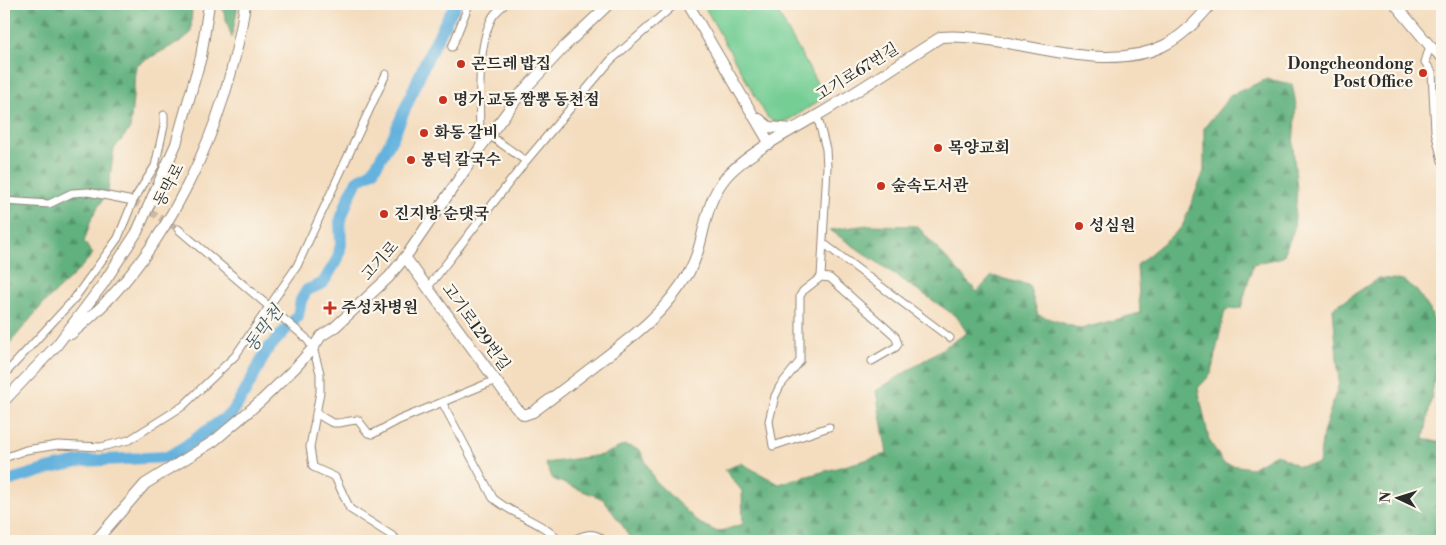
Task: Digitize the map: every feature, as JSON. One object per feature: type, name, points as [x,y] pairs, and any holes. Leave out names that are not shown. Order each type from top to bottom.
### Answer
[{"type":"street","name":"동막로","points":[[4,401],[57,345],[137,232],[176,144],[201,57],[209,4]]},
{"type":"street","name":"동막로","points":[[57,345],[76,330],[114,292],[146,252],[177,206],[203,154],[235,60],[245,4]]},
{"type":"street","points":[[452,47],[469,4]]},
{"type":"street","points":[[480,148],[480,81],[484,41],[492,17],[505,4]]},
{"type":"street","name":"고기로","points":[[93,541],[99,537],[146,484],[214,441],[262,400],[295,368],[321,336],[335,327],[376,289],[405,257],[489,135],[533,79],[581,29],[609,4]]},
{"type":"street","points":[[428,287],[526,161],[611,60],[675,4]]},
{"type":"street","points":[[688,4],[770,144],[817,115]]},
{"type":"street","name":"고기로67번길","points":[[822,277],[826,156],[817,115],[941,37],[959,36],[1077,54],[1114,57],[1134,55],[1163,46],[1188,28],[1211,4]]},
{"type":"street","points":[[1395,4],[1436,51],[1425,62],[1432,72],[1435,131],[1442,161]]},
{"type":"street","points":[[4,458],[26,450],[50,446],[101,447],[129,440],[183,406],[235,356],[297,266],[386,74]]},
{"type":"street","points":[[4,375],[74,299],[118,238],[134,202],[155,166],[164,126],[164,115]]},
{"type":"street","points":[[754,116],[769,126],[792,129]]},
{"type":"street","points":[[489,135],[526,161]]},
{"type":"street","name":"고기로129번길","points":[[405,257],[516,408],[524,415],[533,412],[637,334],[665,307],[691,270],[709,205],[716,190],[736,167],[770,144]]},
{"type":"street","points":[[4,201],[49,204],[72,193],[88,192],[134,202]]},
{"type":"street","points":[[178,229],[306,338],[313,348],[320,372],[320,392],[310,447],[314,466],[335,477],[350,509],[394,537],[397,541]]},
{"type":"street","points":[[823,243],[950,338]]},
{"type":"street","points":[[829,427],[773,446],[769,421],[775,396],[780,386],[800,361],[800,296],[803,291],[822,277],[830,278],[895,336],[898,344],[896,347],[872,361]]},
{"type":"street","points":[[316,413],[331,423],[338,425],[358,420],[368,434],[373,434],[399,420],[496,380]]},
{"type":"street","points":[[442,402],[492,498],[546,530],[559,541]]},
{"type":"street","points":[[571,541],[589,534],[599,536],[604,541]]},
{"type":"green space","points":[[4,4],[192,4],[191,33],[181,41],[136,65],[130,129],[114,149],[108,191],[92,217],[84,242],[93,254],[43,304],[4,350]]},
{"type":"green space","points":[[221,4],[238,4],[232,38]]},
{"type":"green space","points":[[703,4],[741,4],[746,13],[761,4],[773,4],[825,97],[786,121],[778,122],[767,117]]},
{"type":"green space","points":[[1267,79],[1292,84],[1296,104],[1293,147],[1297,190],[1294,229],[1283,257],[1253,264],[1241,308],[1225,310],[1211,374],[1198,388],[1209,440],[1224,464],[1252,468],[1276,454],[1298,466],[1319,464],[1323,433],[1339,383],[1333,308],[1379,278],[1403,280],[1417,291],[1430,310],[1441,343],[1424,439],[1442,443],[1442,541],[631,541],[625,529],[603,499],[553,479],[545,463],[602,455],[625,445],[640,450],[655,481],[699,523],[718,532],[743,524],[742,491],[725,470],[741,463],[779,484],[887,454],[876,391],[967,333],[957,317],[830,230],[868,225],[917,226],[977,292],[992,276],[1029,285],[1038,315],[1081,329],[1140,313],[1137,265],[1182,227],[1204,171],[1204,128],[1231,95]]},
{"type":"waterway","name":"동막천","points":[[4,482],[83,461],[167,457],[232,413],[267,350],[298,316],[301,300],[307,290],[323,283],[338,258],[341,244],[340,222],[348,199],[357,181],[373,171],[393,137],[423,67],[456,4]]},
{"type":"tunnel","points":[[133,201],[178,229]]},
{"type":"place","name":"곤드레 밥집","points":[[461,64]]},
{"type":"place","name":"Dongcheondong Post Office","points":[[1423,73]]},
{"type":"place","name":"명가 교동 짬뽕 동천점","points":[[443,100]]},
{"type":"place","name":"화동 갈비","points":[[424,133]]},
{"type":"place","name":"목양교회","points":[[938,148]]},
{"type":"place","name":"봉덕 칼국수","points":[[411,160]]},
{"type":"place","name":"숲속도서관","points":[[881,186]]},
{"type":"place","name":"진지방 순댓국","points":[[384,214]]},
{"type":"place","name":"성심원","points":[[1079,226]]},
{"type":"place","name":"주성차병원","points":[[330,308]]}]
